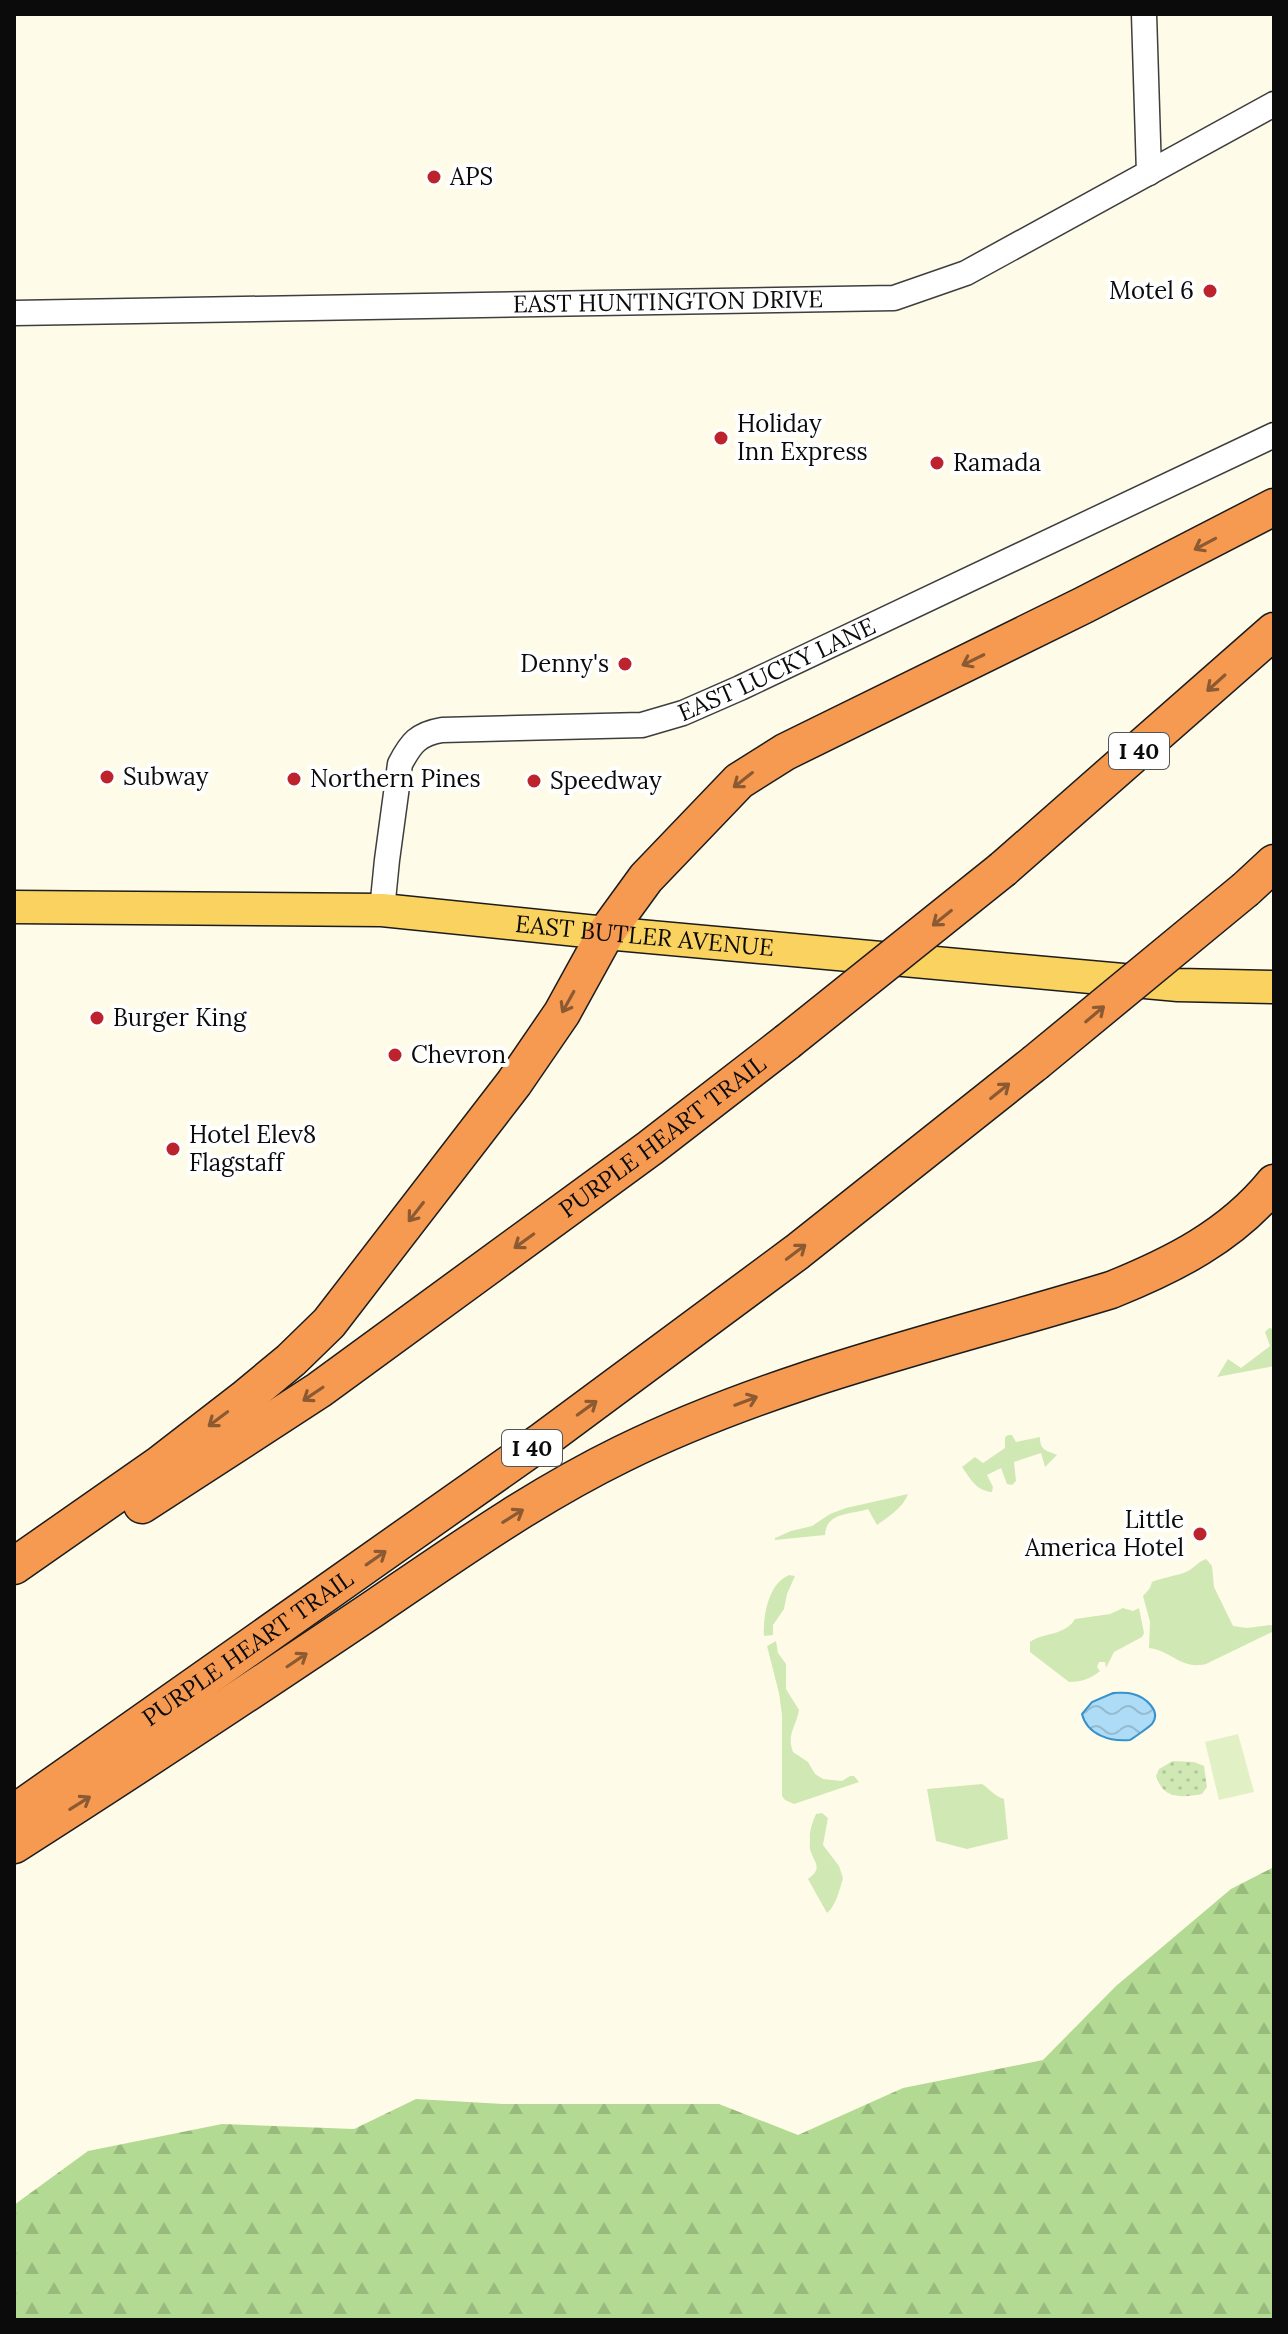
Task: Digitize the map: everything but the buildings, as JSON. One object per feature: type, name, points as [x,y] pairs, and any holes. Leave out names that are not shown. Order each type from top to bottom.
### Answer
[{"type":"highway","points":[[14,1566],[160,1464],[291,1360],[329,1323],[514,1083],[562,1013],[606,933],[646,878],[739,781],[785,752],[1110,592],[1274,507]]},
{"type":"highway","name":"PURPLE HEART TRAIL","points":[[14,1591],[319,1390],[650,1148],[1003,869],[1274,631]]},
{"type":"highway","name":"PURPLE HEART TRAIL","points":[[14,1813],[555,1432],[797,1252],[1035,1063],[1274,863]]},
{"type":"highway","points":[[14,1845],[147,1761],[471,1542],[559,1487],[621,1454],[791,1384],[1098,1294],[1149,1275],[1182,1259],[1226,1230],[1274,1183]]},
{"type":"main road","name":"EAST BUTLER AVENUE","points":[[14,907],[382,910],[1178,985],[1274,987]]},
{"type":"street","points":[[1144,14],[1149,173]]},
{"type":"street","name":"EAST HUNTINGTON DRIVE","points":[[14,313],[894,298],[966,273],[1274,104]]},
{"type":"street","name":"EAST LUCKY LANE","points":[[382,910],[400,764],[407,750],[428,732],[614,727],[650,723],[683,713],[1274,435]]},
{"type":"green space","points":[[1269,1328],[1274,1329],[1274,1366],[1217,1377],[1228,1359],[1241,1368],[1270,1346],[1265,1332]]},
{"type":"green space","points":[[1012,1435],[1016,1442],[1040,1437],[1044,1449],[1057,1455],[1045,1467],[1041,1453],[1014,1462],[1016,1481],[1012,1485],[1007,1484],[1001,1468],[987,1475],[992,1492],[982,1489],[962,1467],[975,1457],[983,1463],[1005,1448],[1005,1437]]},
{"type":"green space","points":[[908,1494],[899,1508],[877,1525],[868,1509],[834,1518],[825,1535],[775,1540],[791,1531],[812,1526],[846,1508]]},
{"type":"green space","points":[[1206,1559],[1212,1566],[1214,1587],[1233,1626],[1270,1625],[1274,1626],[1274,1631],[1206,1664],[1197,1665],[1149,1648],[1150,1622],[1143,1596],[1152,1582],[1184,1573]]},
{"type":"green space","points":[[789,1575],[795,1576],[784,1609],[773,1625],[773,1635],[764,1636],[766,1610],[772,1593]]},
{"type":"green space","points":[[1123,1608],[1133,1611],[1139,1608],[1144,1633],[1114,1652],[1106,1668],[1105,1662],[1099,1662],[1097,1667],[1100,1671],[1089,1678],[1069,1682],[1030,1652],[1030,1642],[1066,1628],[1075,1619],[1110,1614]]},
{"type":"green space","points":[[776,1641],[778,1653],[786,1664],[786,1689],[799,1710],[791,1735],[793,1752],[808,1762],[815,1774],[823,1779],[842,1781],[854,1776],[859,1782],[794,1804],[782,1796],[782,1715],[767,1646]]},
{"type":"green space","points":[[1238,1734],[1254,1792],[1219,1800],[1205,1742]]},
{"type":"green space","points":[[1173,1761],[1204,1766],[1207,1787],[1202,1794],[1180,1796],[1163,1789],[1156,1776],[1159,1769]]},
{"type":"green space","points":[[982,1784],[1004,1799],[1008,1839],[967,1849],[936,1841],[927,1789]]},
{"type":"green space","points":[[822,1813],[828,1818],[823,1845],[839,1866],[843,1878],[827,1913],[808,1879],[817,1869],[810,1849],[811,1829],[816,1814]]},
{"type":"green space","points":[[1274,1867],[1274,2320],[14,2320],[14,2205],[88,2151],[222,2124],[354,2129],[416,2099],[503,2104],[719,2104],[798,2135],[903,2088],[1043,2060],[1116,1986],[1231,1889]]},
{"type":"water","points":[[1113,1693],[1138,1696],[1154,1710],[1152,1724],[1130,1740],[1101,1736],[1089,1727],[1082,1714],[1092,1702]]},
{"type":"place","name":"APS","points":[[434,177]]},
{"type":"place","name":"Motel 6","points":[[1210,291]]},
{"type":"place","name":"Holiday Inn Express","points":[[721,438]]},
{"type":"place","name":"Ramada","points":[[937,463]]},
{"type":"place","name":"Denny's","points":[[625,664]]},
{"type":"place","name":"Subway","points":[[107,777]]},
{"type":"place","name":"Northern Pines","points":[[294,779]]},
{"type":"place","name":"Speedway","points":[[534,781]]},
{"type":"place","name":"Burger King","points":[[97,1018]]},
{"type":"place","name":"Chevron","points":[[395,1055]]},
{"type":"place","name":"Hotel Elev8 Flagstaff","points":[[173,1149]]},
{"type":"place","name":"Little America Hotel","points":[[1200,1534]]}]
